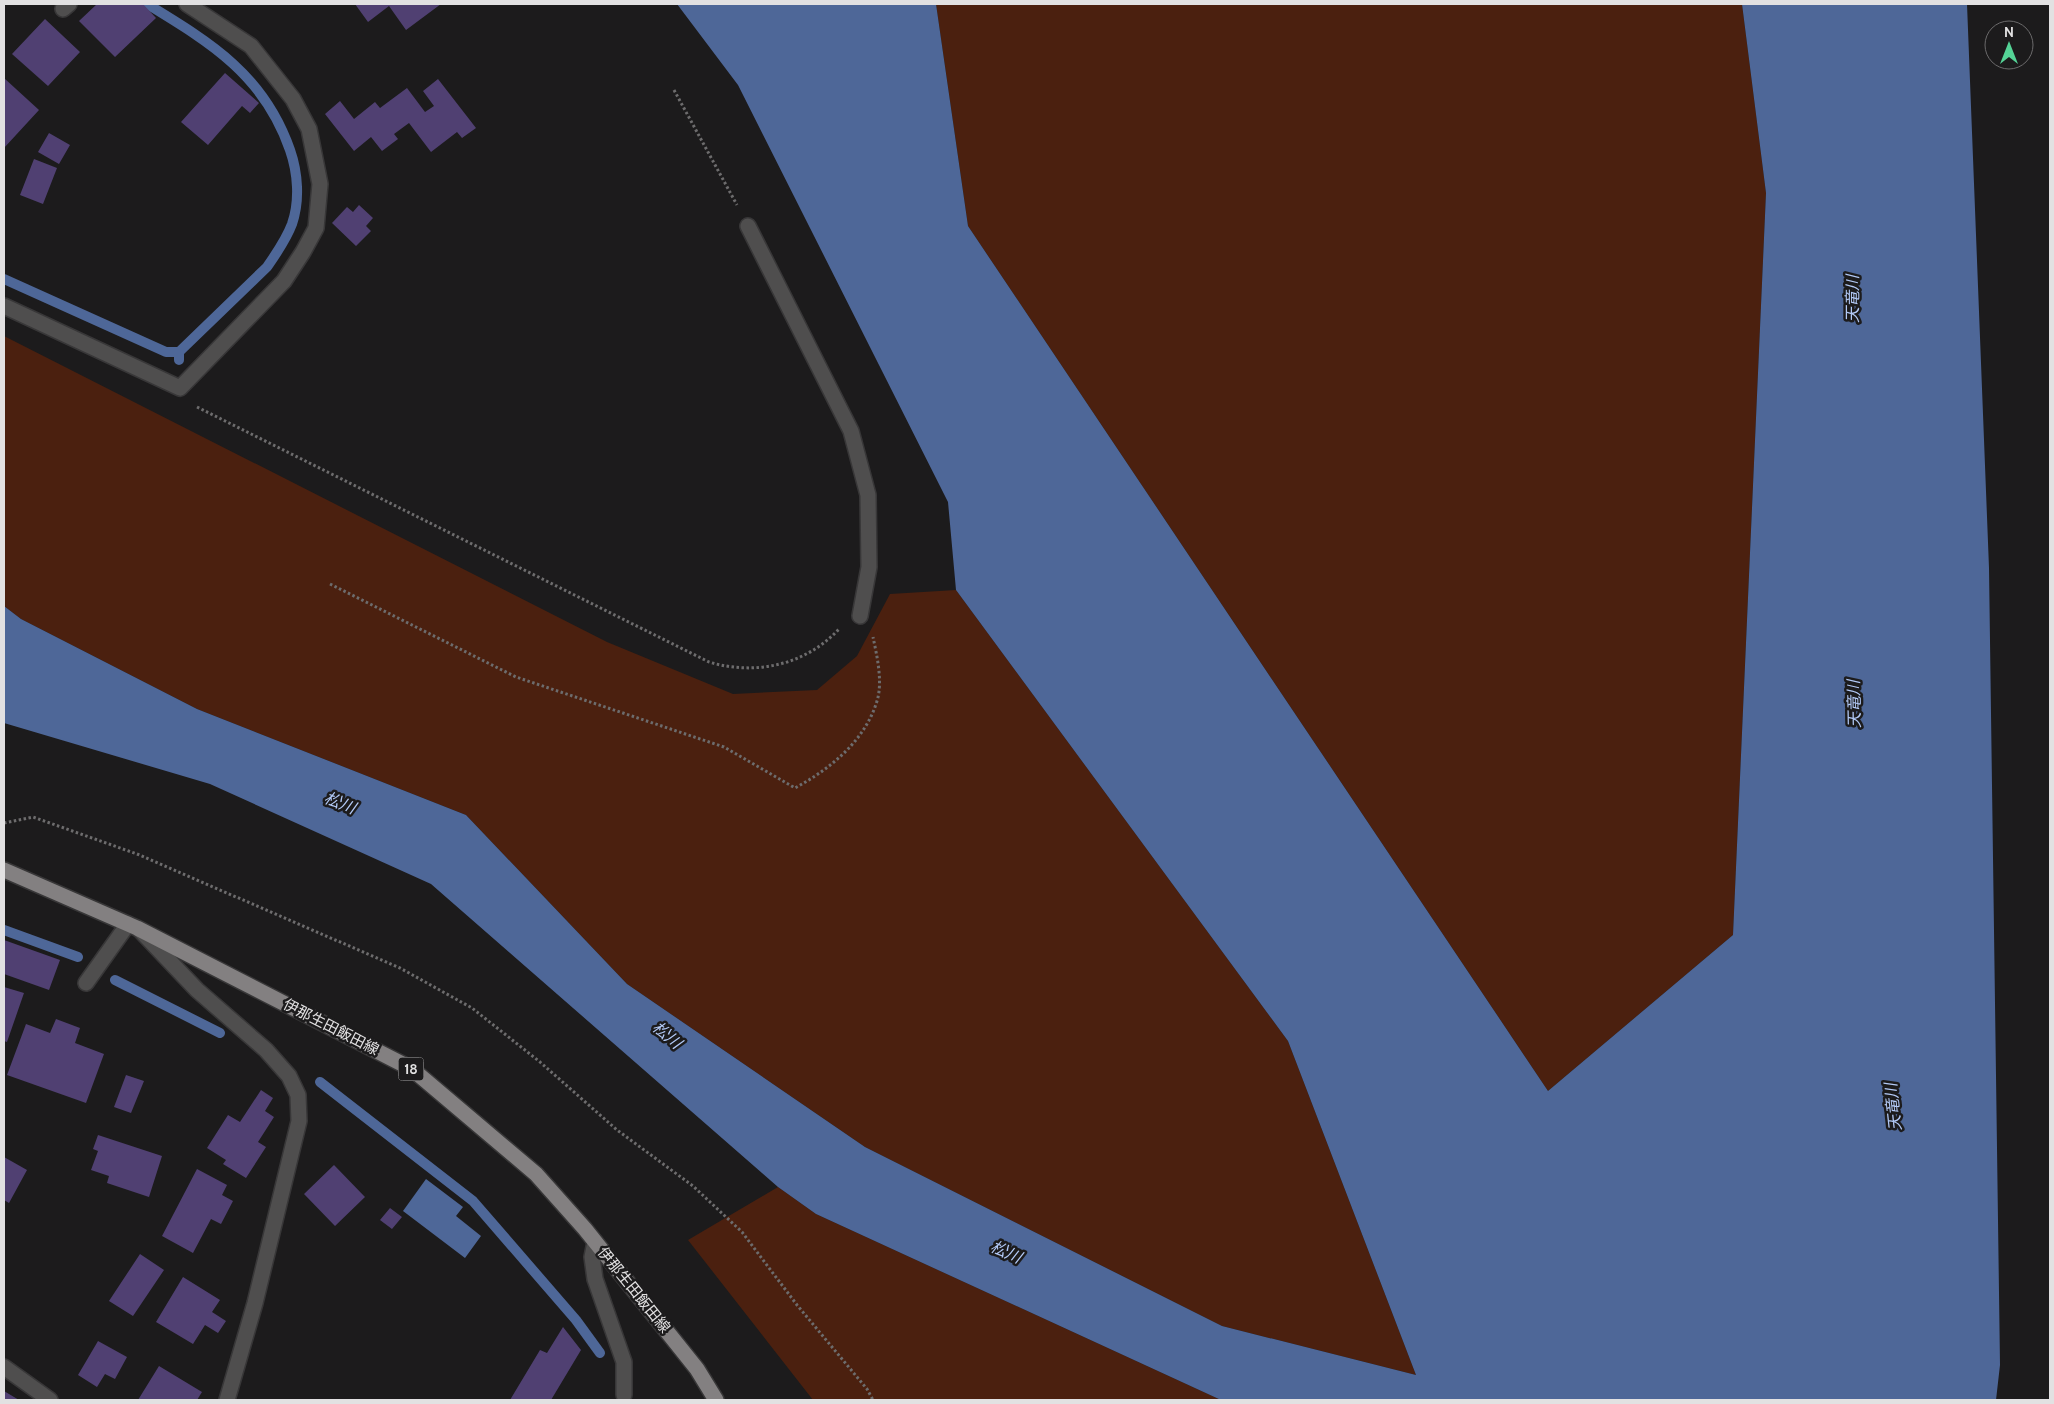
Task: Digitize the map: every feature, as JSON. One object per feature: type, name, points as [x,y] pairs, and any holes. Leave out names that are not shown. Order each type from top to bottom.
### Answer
[{"type":"main road","name":"伊那生田飯田線","points":[[4,870],[133,926],[412,1069],[536,1174],[595,1242],[697,1369],[716,1400]]},
{"type":"street","points":[[4,306],[180,388],[284,281],[298,259],[316,228],[320,184],[309,129],[293,99],[251,46],[187,4]]},
{"type":"street","points":[[748,226],[851,431],[868,496],[869,567],[860,616]]},
{"type":"street","points":[[86,983],[133,926],[197,990],[266,1050],[289,1076],[298,1096],[299,1121],[255,1303],[227,1400]]},
{"type":"street","points":[[595,1242],[592,1257],[594,1278],[624,1362],[624,1395]]},
{"type":"street","points":[[4,1367],[50,1400]]},
{"type":"path","points":[[674,90],[748,226]]},
{"type":"path","points":[[180,388],[198,408],[709,662],[729,668],[774,666],[803,657],[834,634],[847,619],[860,616],[871,628],[879,662],[878,700],[863,734],[818,776],[795,788],[724,747],[516,678],[330,584]]},
{"type":"path","points":[[4,823],[33,817],[137,854],[400,968],[472,1008],[540,1062],[617,1130],[693,1186],[742,1232],[797,1305],[867,1389],[873,1400]]},
{"type":"shaded area","points":[[936,4],[1742,4],[1766,193],[1733,935],[1548,1091],[968,226]]},
{"type":"shaded area","points":[[4,336],[607,642],[733,694],[817,690],[857,656],[890,594],[956,590],[1288,1041],[1416,1375],[1222,1326],[865,1147],[627,984],[466,815],[197,709],[21,619],[4,606]]},
{"type":"shaded area","points":[[778,1187],[816,1214],[1221,1400],[813,1400],[688,1240]]},
{"type":"water","points":[[677,4],[936,4],[968,226],[1548,1091],[1733,935],[1766,193],[1742,4],[1967,4],[1989,568],[2000,1365],[1996,1400],[1221,1400],[816,1214],[778,1187],[431,884],[210,784],[4,723],[4,606],[21,619],[197,709],[466,815],[627,984],[865,1147],[1222,1326],[1416,1375],[1288,1041],[956,590],[948,502],[738,85]]},
{"type":"water","points":[[426,1179],[463,1207],[456,1216],[481,1236],[465,1258],[403,1211]]},
{"type":"building","points":[[97,4],[143,4],[156,18],[115,57],[79,21]]},
{"type":"building","points":[[355,4],[441,4],[406,30],[389,6],[368,22]]},
{"type":"building","points":[[45,19],[80,52],[48,86],[12,54]]},
{"type":"building","points":[[225,73],[259,103],[250,113],[242,106],[208,145],[181,122]]},
{"type":"building","points":[[4,78],[39,110],[4,148]]},
{"type":"building","points":[[438,79],[476,128],[462,138],[457,132],[431,152],[409,123],[394,134],[398,139],[382,151],[371,137],[354,151],[325,114],[340,101],[354,119],[375,102],[380,108],[407,88],[425,112],[434,106],[423,91]]},
{"type":"building","points":[[49,133],[70,145],[59,164],[38,152]]},
{"type":"building","points":[[34,159],[57,168],[43,204],[20,195]]},
{"type":"building","points":[[359,205],[373,218],[366,226],[371,231],[356,246],[332,223],[347,207],[353,212]]},
{"type":"building","points":[[4,940],[60,960],[49,990],[4,974]]},
{"type":"building","points":[[4,987],[24,993],[7,1042],[4,1041]]},
{"type":"building","points":[[56,1019],[80,1028],[75,1043],[104,1054],[86,1103],[7,1075],[26,1024],[50,1033]]},
{"type":"building","points":[[126,1075],[144,1081],[131,1113],[114,1107]]},
{"type":"building","points":[[261,1090],[273,1098],[265,1111],[274,1117],[258,1142],[266,1147],[246,1178],[223,1164],[226,1160],[207,1148],[228,1115],[240,1122]]},
{"type":"building","points":[[98,1135],[162,1156],[149,1197],[107,1183],[109,1176],[91,1170],[98,1151],[93,1149]]},
{"type":"building","points":[[4,1157],[27,1170],[9,1203],[4,1200]]},
{"type":"building","points":[[334,1165],[365,1197],[335,1226],[304,1194]]},
{"type":"building","points":[[197,1169],[227,1185],[222,1195],[233,1201],[221,1224],[211,1219],[193,1253],[162,1236]]},
{"type":"building","points":[[390,1208],[402,1217],[392,1229],[380,1220]]},
{"type":"building","points":[[140,1254],[164,1270],[133,1316],[109,1301]]},
{"type":"building","points":[[183,1277],[220,1300],[212,1312],[226,1321],[218,1333],[205,1325],[193,1344],[156,1322]]},
{"type":"building","points":[[563,1327],[581,1350],[551,1400],[510,1400],[540,1350],[547,1353]]},
{"type":"building","points":[[98,1341],[127,1357],[115,1379],[105,1374],[97,1387],[78,1375]]},
{"type":"building","points":[[159,1366],[202,1392],[197,1400],[138,1400]]},
{"type":"building","points":[[4,1391],[19,1400],[4,1400]]},
{"type":"waterway","points":[[147,4],[214,48],[250,81],[266,101],[279,124],[290,150],[296,177],[297,197],[295,215],[290,230],[277,252],[267,267],[179,352],[179,360]]},
{"type":"waterway","points":[[4,279],[166,352],[179,352]]},
{"type":"waterway","points":[[4,930],[78,957]]},
{"type":"waterway","points":[[115,980],[220,1033]]},
{"type":"waterway","points":[[320,1082],[473,1201],[576,1320],[600,1353]]},
{"type":"water label","name":"天竜川","points":[[1852,299]]},
{"type":"water label","name":"天竜川","points":[[1854,704]]},
{"type":"water label","name":"松川","points":[[340,803]]},
{"type":"water label","name":"松川","points":[[667,1035]]},
{"type":"water label","name":"天竜川","points":[[1893,1107]]},
{"type":"water label","name":"松川","points":[[1006,1252]]}]
